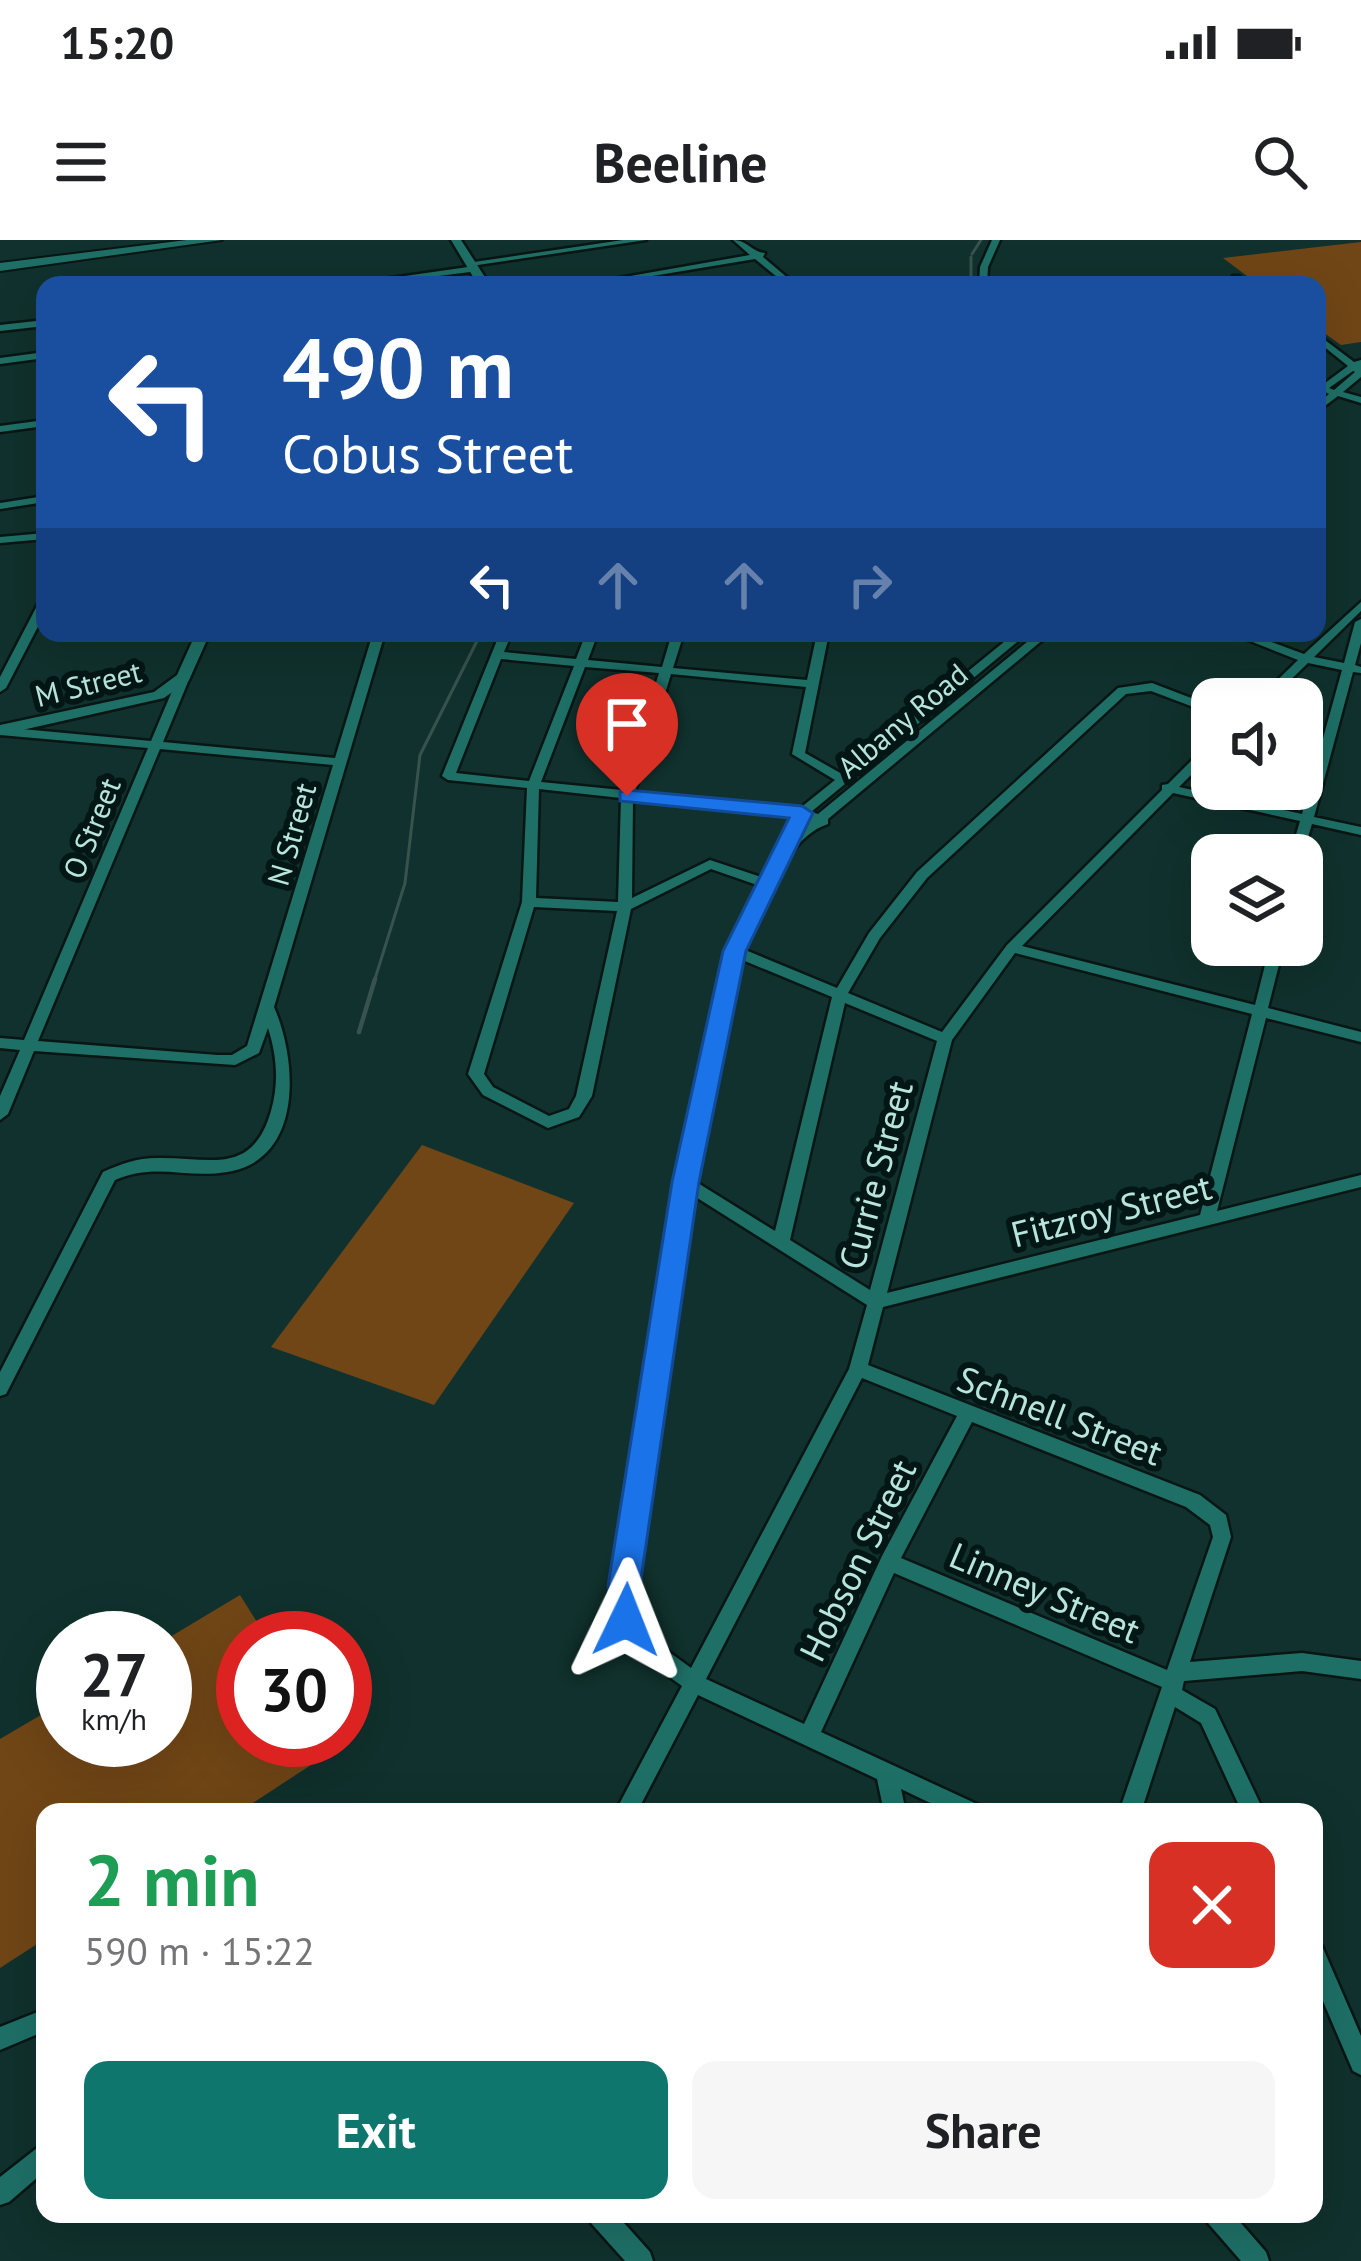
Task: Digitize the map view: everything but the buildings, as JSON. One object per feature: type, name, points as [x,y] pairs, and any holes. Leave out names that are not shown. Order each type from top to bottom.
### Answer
[{"type":"main road","points":[[0,267],[217,240]]},
{"type":"street","points":[[456,240],[479,276]]},
{"type":"street","points":[[406,276],[642,240]]},
{"type":"street","points":[[737,240],[783,276]]},
{"type":"street","points":[[983,276],[997,240]]},
{"type":"street","points":[[750,248],[764,242]]},
{"type":"street","points":[[637,276],[762,255]]},
{"type":"street","points":[[0,328],[36,323]]},
{"type":"street","points":[[1326,343],[1358,366]]},
{"type":"street","points":[[0,361],[36,357]]},
{"type":"street","points":[[1326,387],[1358,366]]},
{"type":"street","points":[[1326,401],[1358,366]]},
{"type":"street","points":[[1326,392],[1361,400]]},
{"type":"street","points":[[0,429],[36,423]]},
{"type":"street","points":[[0,506],[36,500]]},
{"type":"street","points":[[0,540],[36,537]]},
{"type":"street","points":[[1326,639],[1361,605]]},
{"type":"street","points":[[0,688],[36,619]]},
{"type":"street","points":[[1302,834],[1356,669],[1361,622]]},
{"type":"street","name":"O Street","points":[[0,1114],[199,642]]},
{"type":"street","name":"N Street","points":[[30,1045],[217,1060],[236,1060],[254,1049],[376,642]]},
{"type":"street","points":[[502,642],[446,771],[460,779],[802,813],[823,820]]},
{"type":"street","points":[[589,642],[533,787],[529,902],[476,1074],[488,1091],[526,1114],[559,1121],[574,1113],[584,1096],[625,907],[627,796],[676,642]]},
{"type":"street","points":[[821,642],[798,754],[842,779]]},
{"type":"street","name":"Albany Road","points":[[951,1803],[694,1683],[636,1640],[626,1620],[624,1586],[686,1182],[735,951],[802,813],[1011,642]]},
{"type":"street","name":"Albany Road","points":[[790,844],[1035,642]]},
{"type":"street","points":[[1261,642],[1356,669]]},
{"type":"street","points":[[1286,678],[1323,642]]},
{"type":"street","points":[[496,655],[814,684]]},
{"type":"street","name":"M Street","points":[[0,730],[140,702],[184,677]]},
{"type":"street","points":[[781,1240],[839,996],[874,936],[922,875],[1122,691],[1153,687],[1191,702]]},
{"type":"street","points":[[0,730],[339,761]]},
{"type":"street","points":[[899,735],[917,743]]},
{"type":"street","name":"Currie Street","points":[[694,1683],[858,1369],[945,1039],[1012,948],[1191,766]]},
{"type":"street","points":[[1167,788],[1361,832]]},
{"type":"street","points":[[529,902],[625,907],[710,864],[767,884]]},
{"type":"street","points":[[1012,948],[1361,1037]]},
{"type":"street","points":[[735,951],[945,1039]]},
{"type":"street","points":[[1208,1220],[1272,966]]},
{"type":"street","points":[[0,1389],[109,1176],[140,1164],[231,1167],[260,1152],[273,1134],[286,1080],[285,1054],[268,1010]]},
{"type":"street","points":[[0,1043],[30,1045]]},
{"type":"street","name":"Fitzroy Street","points":[[876,1302],[1361,1181]]},
{"type":"street","points":[[686,1182],[876,1302]]},
{"type":"street","name":"Schnell Street","points":[[858,1369],[1192,1501],[1219,1521],[1222,1537],[1175,1683]]},
{"type":"street","name":"Hobson Street","points":[[810,1734],[889,1562],[966,1415]]},
{"type":"street","name":"Linney Street","points":[[889,1562],[1175,1683]]},
{"type":"street","points":[[1175,1683],[1302,1662],[1360,1673]]},
{"type":"street","points":[[631,1803],[694,1683]]},
{"type":"street","points":[[1133,1803],[1175,1683]]},
{"type":"street","points":[[1175,1683],[1208,1716],[1249,1803]]},
{"type":"street","points":[[887,1775],[894,1803]]},
{"type":"street","points":[[1323,1975],[1361,2063]]},
{"type":"street","points":[[0,2039],[36,2024]]},
{"type":"street","points":[[0,2192],[36,2163]]},
{"type":"street","points":[[608,2223],[641,2261]]},
{"type":"street","points":[[1225,2223],[1257,2261]]},
{"type":"shaded area","points":[[1361,242],[1361,342],[1341,345],[1326,334],[1326,276],[1247,276],[1223,258]]},
{"type":"shaded area","points":[[422,1145],[574,1203],[434,1405],[271,1347]]},
{"type":"shaded area","points":[[240,1595],[250,1611],[216,1611],[216,1767],[308,1767],[253,1803],[36,1803],[36,1945],[0,1968],[0,1739],[36,1718],[36,1767],[192,1767],[192,1624]]},
{"type":"waterway","points":[[972,254],[981,240]]},
{"type":"waterway","points":[[971,257],[971,276]]},
{"type":"waterway","points":[[374,982],[405,883],[420,755],[476,642]]},
{"type":"waterway","points":[[359,1032],[375,979]]},
{"type":"route","points":[[626,1620],[624,1586],[686,1182],[730,972],[735,951],[802,813],[627,796]]}]
